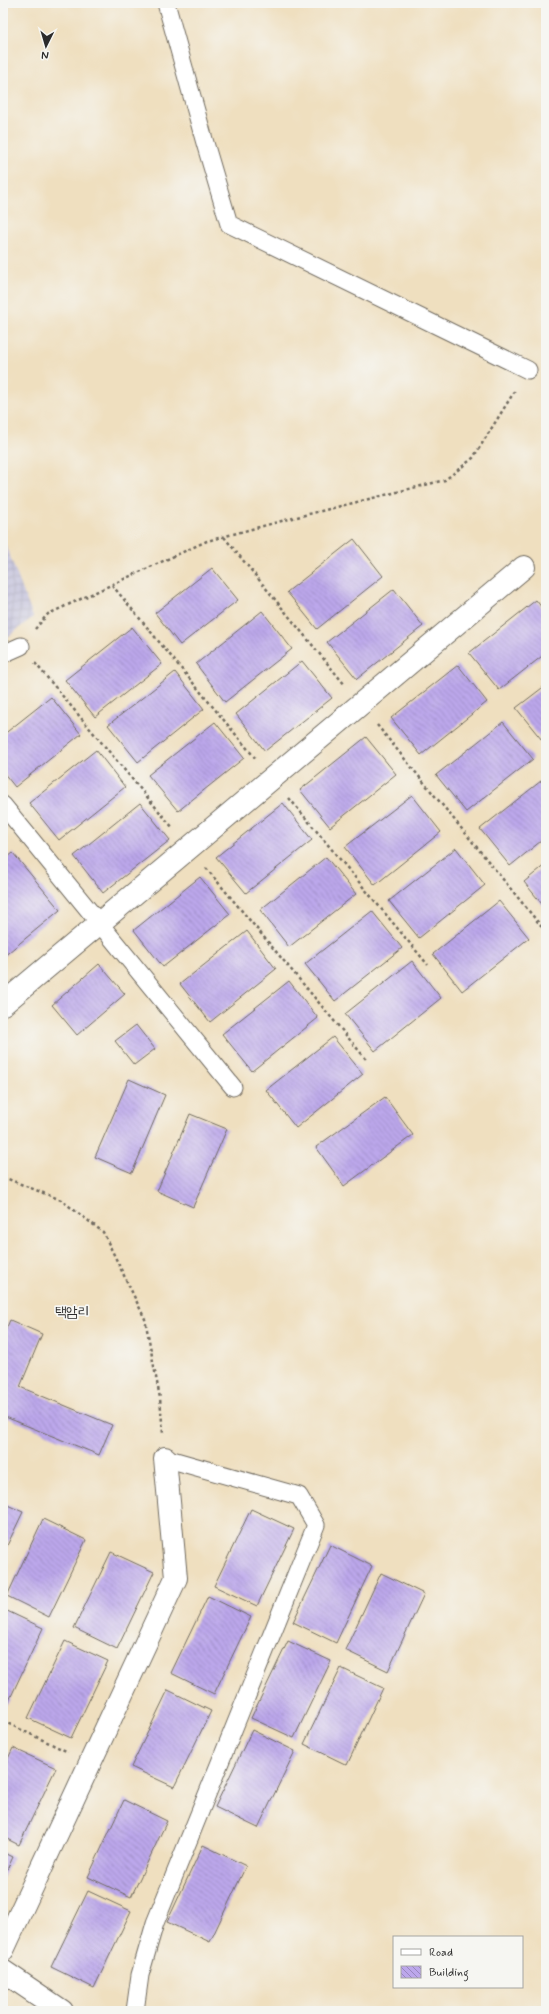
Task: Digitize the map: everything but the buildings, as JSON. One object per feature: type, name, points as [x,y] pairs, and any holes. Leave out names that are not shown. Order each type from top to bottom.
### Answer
[{"type":"street","points":[[3,1004],[524,567]]},
{"type":"street","points":[[3,1950],[176,1578],[165,1458]]},
{"type":"street","points":[[3,1971],[62,2011]]},
{"type":"lane","points":[[166,3],[204,143],[229,224],[528,370]]},
{"type":"lane","points":[[3,654],[21,646]]},
{"type":"lane","points":[[3,805],[233,1087]]},
{"type":"lane","points":[[135,2011],[140,1975],[155,1923],[316,1525],[300,1496],[165,1458]]},
{"type":"path","points":[[21,646],[48,614],[207,542],[445,480],[473,458],[528,370]]},
{"type":"path","points":[[224,537],[546,932]]},
{"type":"path","points":[[3,1177],[61,1200],[103,1232],[145,1319],[160,1398],[165,1458]]},
{"type":"path","points":[[3,1720],[90,1763]]},
{"type":"shaded area","points":[[3,538],[33,617],[3,641]]},
{"type":"district","name":"택암리","points":[[72,1312]]}]
